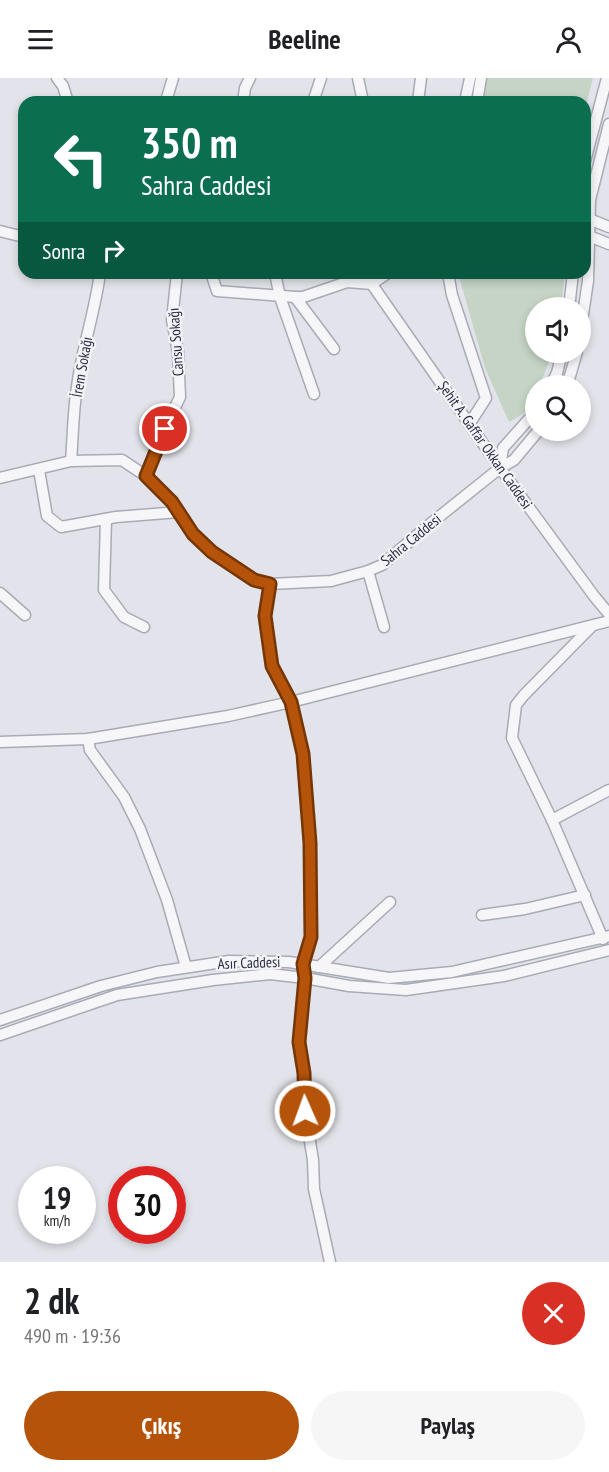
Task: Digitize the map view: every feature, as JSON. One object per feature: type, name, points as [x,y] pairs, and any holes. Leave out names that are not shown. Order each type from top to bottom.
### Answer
[{"type":"street","points":[[57,78],[66,96]]},
{"type":"street","points":[[168,96],[173,78]]},
{"type":"street","points":[[244,96],[250,78]]},
{"type":"street","points":[[315,96],[321,78]]},
{"type":"street","points":[[358,78],[362,96]]},
{"type":"street","points":[[419,96],[421,78]]},
{"type":"street","points":[[466,96],[470,78]]},
{"type":"street","points":[[478,96],[481,78]]},
{"type":"street","points":[[591,138],[607,78]]},
{"type":"street","points":[[591,196],[609,124]]},
{"type":"street","points":[[591,220],[609,227]]},
{"type":"street","points":[[0,231],[18,236]]},
{"type":"street","points":[[591,237],[609,244]]},
{"type":"street","name":"İrem Sokağı","points":[[71,461],[77,387],[99,279]]},
{"type":"street","name":"Cansu Sokağı","points":[[146,476],[180,397],[178,352],[172,320],[176,279]]},
{"type":"street","points":[[213,279],[217,291],[280,297],[303,297],[347,282],[372,284],[379,279]]},
{"type":"street","points":[[276,279],[280,297],[314,394]]},
{"type":"street","name":"Şehit A. Gaffar Okkan Caddesi","points":[[368,279],[471,423],[500,468],[609,614]]},
{"type":"street","points":[[449,279],[452,295],[486,398],[471,423]]},
{"type":"street","points":[[570,297],[572,279]]},
{"type":"street","points":[[585,297],[588,279]]},
{"type":"street","points":[[295,297],[334,349]]},
{"type":"street","points":[[500,468],[504,448],[525,424]]},
{"type":"street","name":"Sahra Caddesi","points":[[0,478],[71,461],[122,460],[146,476],[172,502],[193,534],[212,552],[254,580],[270,584],[331,581],[382,565],[500,468],[514,460],[530,441]]},
{"type":"street","points":[[39,470],[47,516],[61,527],[106,519],[178,512]]},
{"type":"street","points":[[106,519],[104,590],[124,617],[144,627]]},
{"type":"street","points":[[368,571],[384,627]]},
{"type":"street","points":[[270,584],[265,616],[272,666],[291,702],[303,754],[310,843],[311,937],[303,964],[305,978],[299,1042],[304,1073],[305,1111],[313,1160],[314,1190],[330,1262]]},
{"type":"street","points":[[0,593],[25,615]]},
{"type":"street","points":[[0,742],[88,740],[228,716],[609,621]]},
{"type":"street","points":[[591,627],[516,705],[512,738],[606,937]]},
{"type":"street","points":[[88,740],[90,750],[124,797],[140,829],[167,900],[186,967]]},
{"type":"street","points":[[552,820],[609,790]]},
{"type":"street","points":[[482,915],[525,909],[585,895]]},
{"type":"street","points":[[319,967],[390,902]]},
{"type":"street","name":"Asır Caddesi","points":[[0,1020],[101,986],[186,967],[229,961],[289,962],[389,978],[452,972],[606,937]]},
{"type":"street","name":"Asır Caddesi","points":[[0,1035],[117,995],[213,980],[270,974],[349,986],[406,990],[504,976],[609,950]]},
{"type":"green space","points":[[486,78],[593,78],[588,96],[483,96]]},
{"type":"green space","points":[[460,279],[564,279],[562,297],[525,297],[525,363],[548,363],[544,375],[525,375],[525,412],[509,422],[485,368]]},
{"type":"route","points":[[165,429],[146,476],[172,502],[193,534],[212,552],[254,580],[270,584],[265,616],[272,666],[291,702],[303,754],[310,843],[311,937],[303,964],[305,978],[299,1042],[304,1073],[305,1111]]}]
